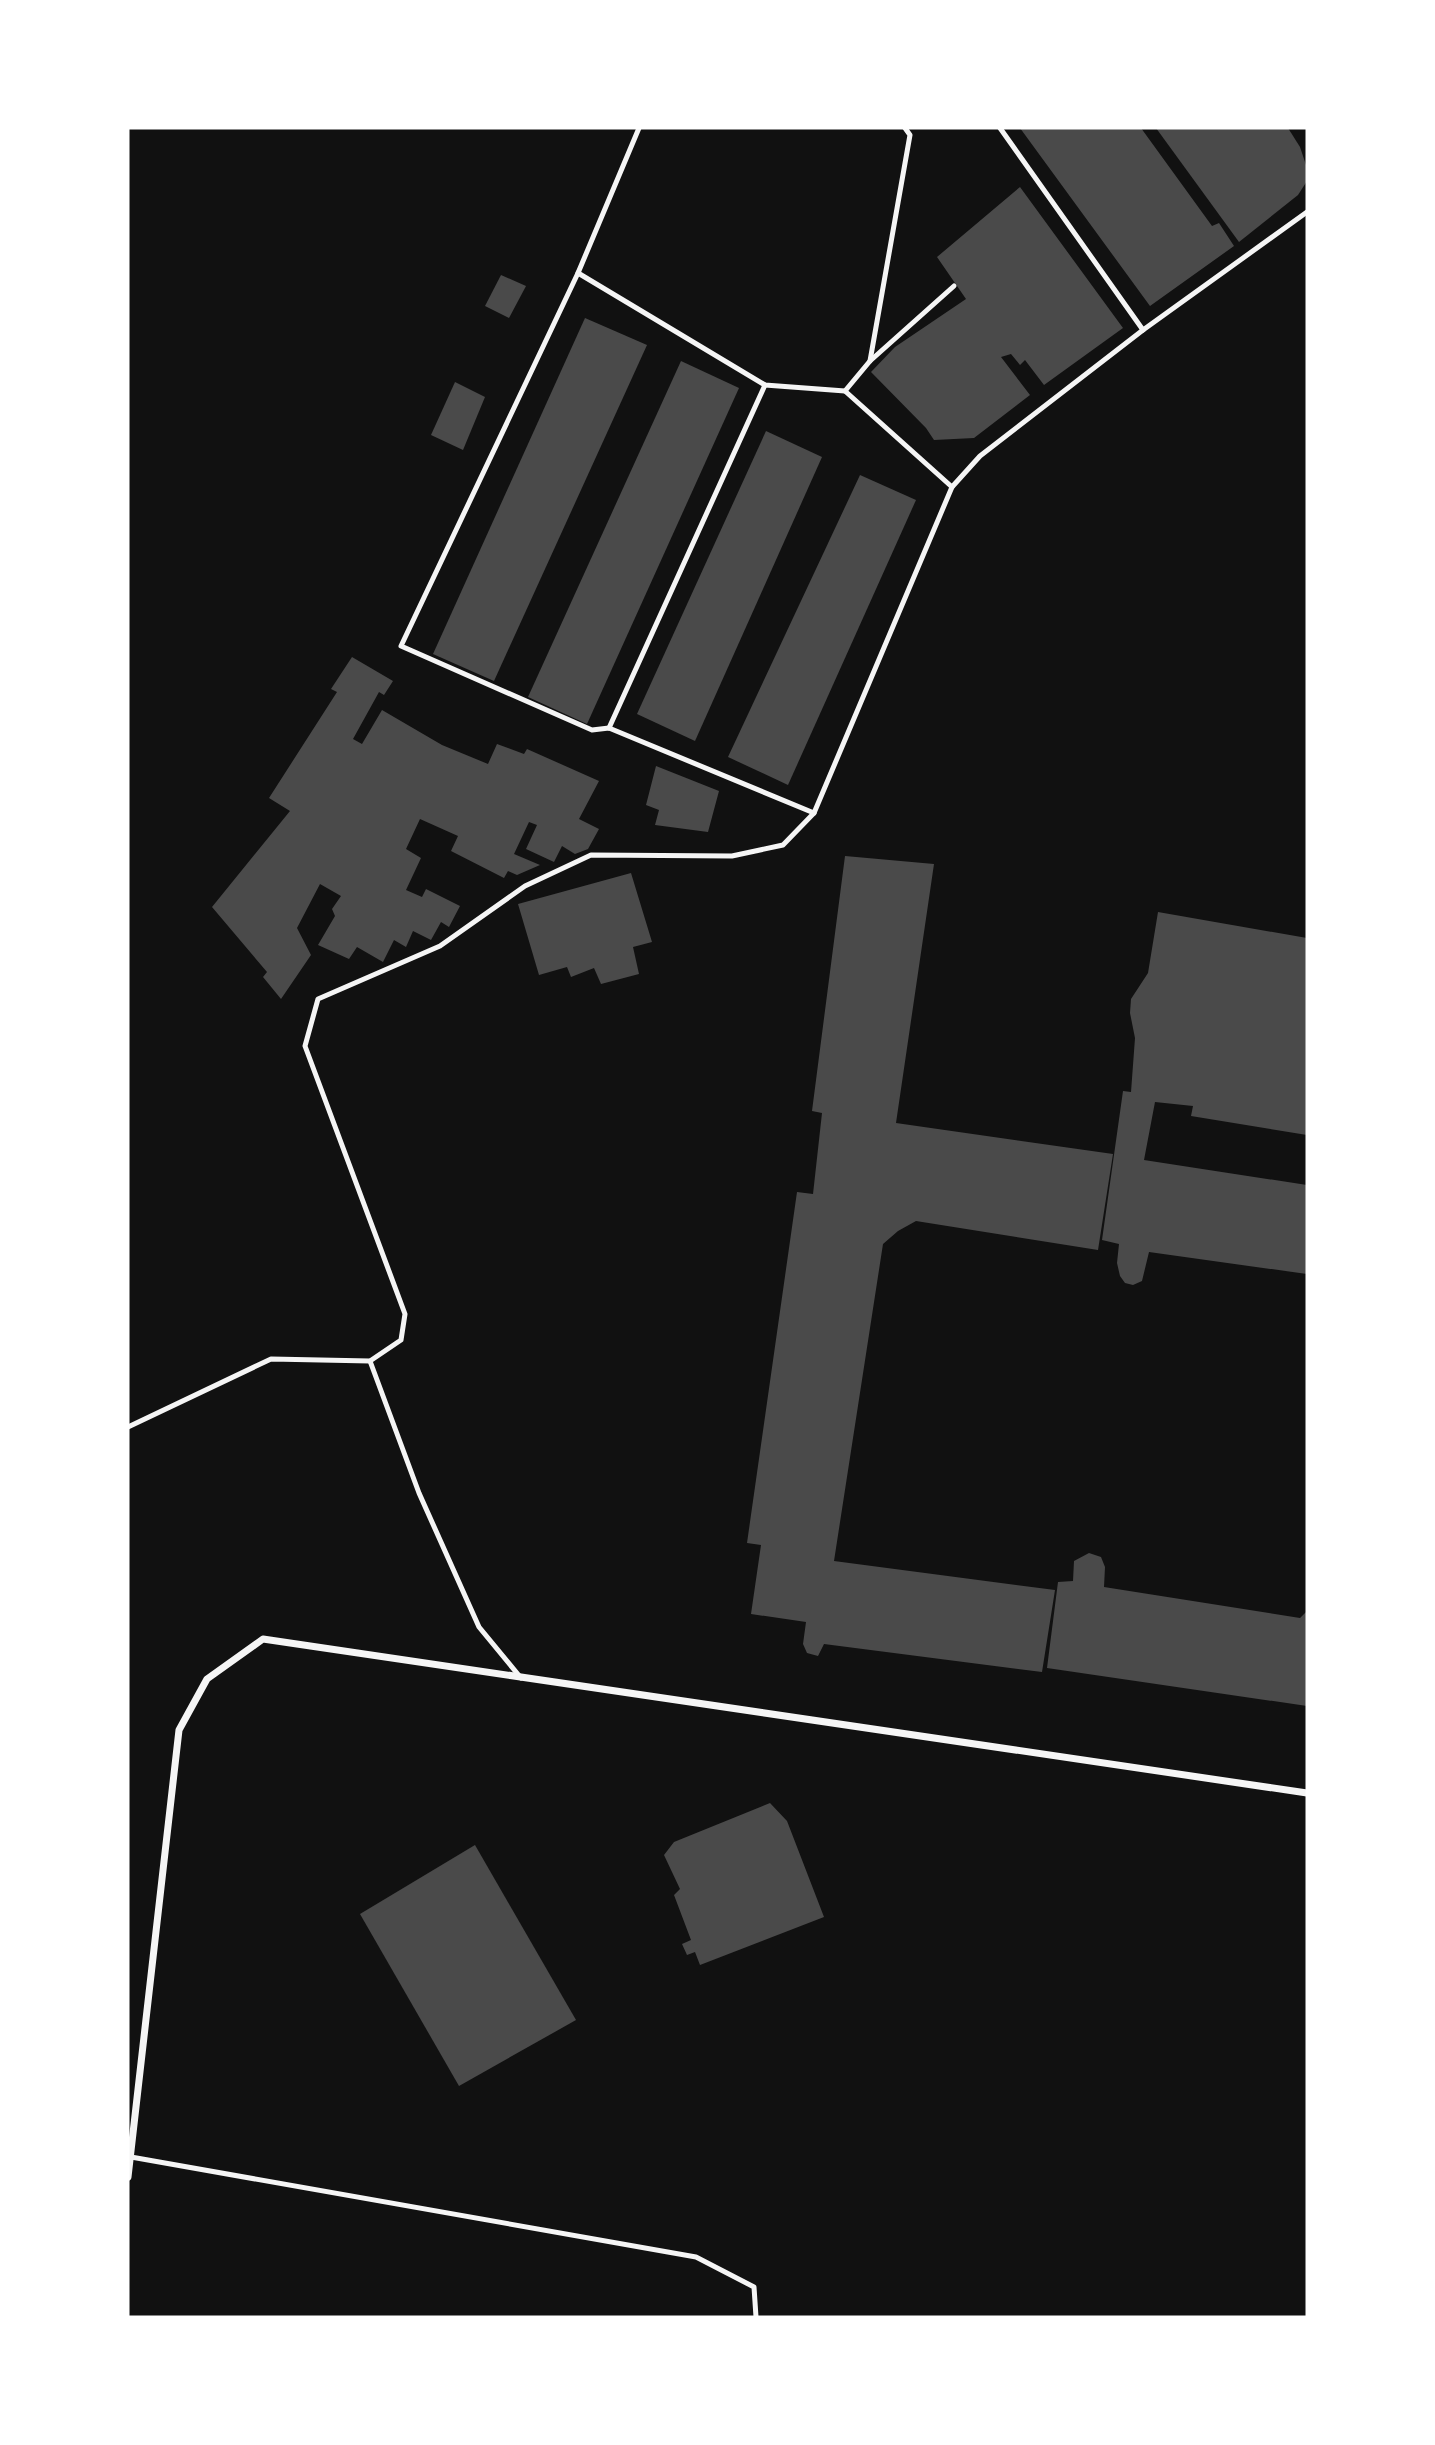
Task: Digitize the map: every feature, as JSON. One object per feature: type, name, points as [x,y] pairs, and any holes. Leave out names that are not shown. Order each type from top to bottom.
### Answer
[{"type":"street","points":[[128,2178],[179,1730],[207,1679],[262,1639],[1307,1793]]},
{"type":"lane","points":[[639,128],[578,273],[401,646],[592,730],[609,728],[814,813]]},
{"type":"lane","points":[[870,361],[910,135],[905,128]]},
{"type":"lane","points":[[1000,128],[1143,330]]},
{"type":"lane","points":[[128,1427],[271,1359],[370,1362],[401,1340],[405,1314],[305,1046],[318,999],[440,946],[525,886],[591,855],[732,856],[783,845],[814,813],[952,487],[980,456],[1143,330],[1307,212]]},
{"type":"lane","points":[[578,273],[765,385],[845,391],[952,487]]},
{"type":"lane","points":[[845,391],[870,361],[954,286]]},
{"type":"lane","points":[[609,728],[765,385]]},
{"type":"lane","points":[[370,1362],[419,1493],[479,1627],[521,1678]]},
{"type":"lane","points":[[131,2157],[696,2257],[754,2287],[756,2317]]},
{"type":"building","points":[[1020,128],[1141,128],[1212,226],[1219,223],[1234,246],[1150,306]]},
{"type":"building","points":[[1156,128],[1288,128],[1300,147],[1307,168],[1307,181],[1298,195],[1239,242]]},
{"type":"building","points":[[1020,187],[1123,328],[1044,385],[1025,360],[1020,365],[1011,354],[1001,357],[1030,395],[974,438],[934,440],[926,428],[871,372],[895,347],[966,299],[937,257]]},
{"type":"building","points":[[501,275],[526,286],[509,318],[485,306]]},
{"type":"building","points":[[585,318],[647,345],[494,681],[433,654]]},
{"type":"building","points":[[681,361],[739,388],[587,724],[528,697]]},
{"type":"building","points":[[455,382],[485,397],[463,450],[431,435]]},
{"type":"building","points":[[766,431],[822,457],[695,741],[637,714]]},
{"type":"building","points":[[860,475],[916,500],[788,785],[728,757]]},
{"type":"building","points":[[352,657],[393,681],[384,695],[379,692],[353,739],[362,744],[382,710],[442,745],[488,764],[497,744],[524,754],[527,749],[599,781],[579,819],[599,829],[588,849],[575,854],[562,846],[554,862],[526,849],[537,825],[529,822],[514,854],[540,865],[517,875],[508,871],[504,878],[451,851],[458,836],[420,819],[406,849],[421,858],[406,890],[422,897],[426,889],[460,906],[449,927],[441,922],[431,940],[413,931],[406,947],[394,940],[383,962],[357,947],[349,959],[318,945],[335,916],[332,909],[341,896],[320,884],[297,928],[311,955],[281,999],[263,977],[267,972],[212,907],[290,811],[269,798],[337,692],[331,689]]},
{"type":"building","points":[[656,766],[719,791],[708,832],[655,825],[659,810],[646,805]]},
{"type":"building","points":[[845,856],[934,864],[896,1123],[1113,1154],[1098,1250],[916,1221],[883,1244],[834,1561],[1055,1590],[1042,1672],[824,1644],[818,1656],[807,1653],[803,1644],[806,1622],[751,1614],[761,1545],[747,1543],[797,1192],[813,1194],[822,1113],[812,1111]]},
{"type":"building","points":[[631,873],[652,942],[633,947],[639,974],[601,984],[594,968],[571,977],[567,967],[539,975],[518,904]]},
{"type":"building","points":[[1158,912],[1307,938],[1307,1135],[1191,1116],[1193,1106],[1155,1102],[1144,1160],[1307,1185],[1307,1274],[1149,1252],[1142,1281],[1133,1285],[1125,1283],[1120,1276],[1117,1263],[1119,1244],[1102,1240],[1123,1091],[1131,1092],[1135,1038],[1130,1013],[1131,999],[1148,973]]},
{"type":"building","points":[[1089,1553],[1101,1557],[1105,1567],[1104,1587],[1300,1618],[1307,1611],[1307,1706],[1047,1668],[1058,1582],[1073,1581],[1074,1561]]},
{"type":"building","points":[[770,1803],[787,1821],[824,1917],[700,1965],[695,1952],[687,1955],[682,1944],[691,1940],[674,1895],[680,1889],[664,1855],[674,1842]]},
{"type":"building","points":[[475,1845],[576,2020],[459,2086],[360,1914]]}]
